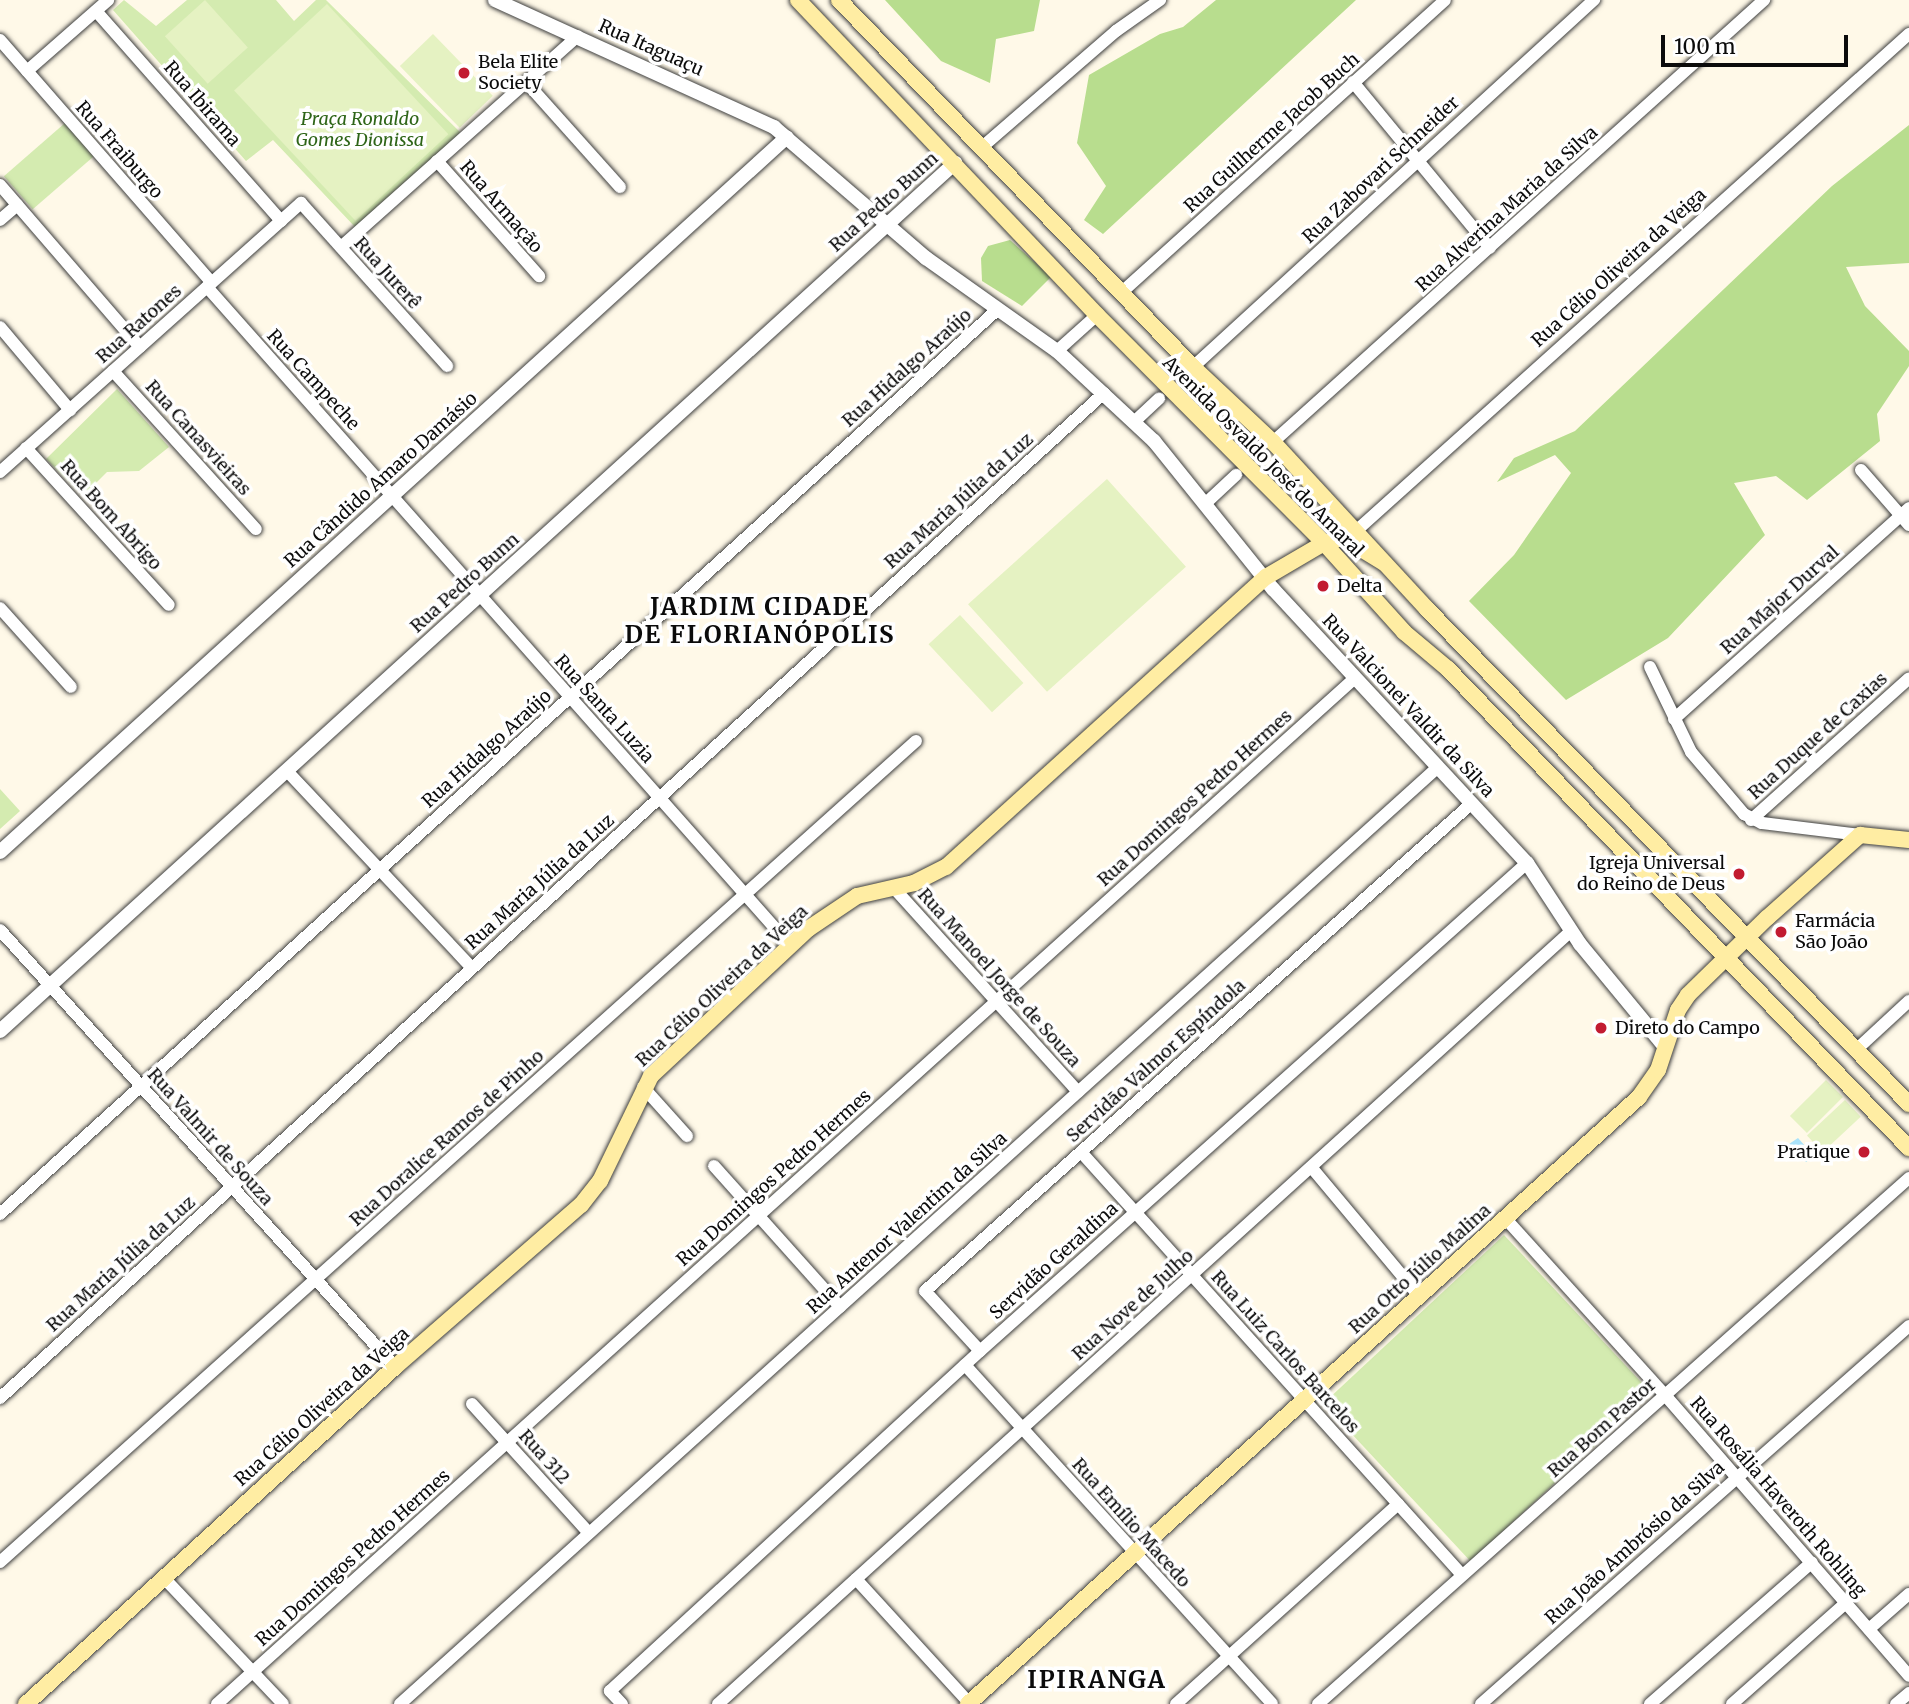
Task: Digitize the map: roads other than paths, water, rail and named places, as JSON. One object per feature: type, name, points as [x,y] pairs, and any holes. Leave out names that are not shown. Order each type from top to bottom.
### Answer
[{"type":"main road","name":"Avenida Osvaldo José do Amaral","points":[[798,0],[1097,315],[1324,543],[1404,632],[1448,669],[1660,894],[1727,956],[1909,1148]]},
{"type":"main road","name":"Avenida Osvaldo José do Amaral","points":[[839,0],[1194,367],[1273,442],[1384,563],[1909,1104]]},
{"type":"main road","points":[[1212,429],[1209,411],[1223,405],[1273,442]]},
{"type":"main road","points":[[1324,543],[1352,539],[1384,563]]},
{"type":"main road","name":"Rua Célio Oliveira da Veiga","points":[[26,1704],[395,1367],[590,1195],[643,1087],[790,945],[841,905],[925,879],[946,867],[1266,577],[1324,543]]},
{"type":"main road","points":[[1448,669],[1465,677],[1501,712],[1508,709],[1511,694]]},
{"type":"main road","points":[[1860,835],[1909,840]]},
{"type":"main road","name":"Rua Otto Júlio Malina","points":[[969,1704],[1639,1097],[1653,1079],[1688,995],[1860,835]]},
{"type":"street","points":[[27,71],[108,0]]},
{"type":"street","name":"Rua Itaguaçu","points":[[495,0],[751,114],[787,137]]},
{"type":"street","points":[[981,148],[1116,31],[1160,0]]},
{"type":"street","name":"Rua Guilherme Jacob Buch","points":[[1122,292],[1445,0]]},
{"type":"street","name":"Rua Zabovari Schneider","points":[[1194,367],[1594,0]]},
{"type":"street","name":"Rua Alverina Maria da Silva","points":[[1273,442],[1764,0]]},
{"type":"street","name":"Rua Ibirama","points":[[96,10],[281,221]]},
{"type":"street","name":"Rua Célio Oliveira da Veiga","points":[[1356,531],[1909,34]]},
{"type":"street","points":[[341,247],[578,36]]},
{"type":"street","name":"Rua Fraiburgo","points":[[0,40],[209,285]]},
{"type":"street","points":[[526,82],[620,187]]},
{"type":"street","points":[[1353,82],[1490,248]]},
{"type":"street","name":"Rua Valcionei Valdir da Silva","points":[[787,137],[887,225],[997,310],[1057,351],[1135,421],[1355,678],[1527,863],[1571,931],[1665,1047]]},
{"type":"street","name":"Rua Cândido Amaro Damásio","points":[[0,852],[787,137]]},
{"type":"street","name":"Rua Armação","points":[[437,161],[539,276]]},
{"type":"street","name":"Rua Pedro Bunn","points":[[0,1031],[955,163]]},
{"type":"street","points":[[0,185],[140,347]]},
{"type":"street","name":"Rua Ratones","points":[[0,471],[302,203]]},
{"type":"street","name":"Rua Jurerê","points":[[302,203],[447,366]]},
{"type":"street","points":[[0,220],[17,205]]},
{"type":"street","name":"Rua Campeche","points":[[209,285],[392,496]]},
{"type":"street","name":"Rua Hidalgo Araújo","points":[[0,1214],[997,310]]},
{"type":"street","points":[[1057,351],[1097,315]]},
{"type":"street","points":[[0,327],[70,410]]},
{"type":"street","name":"Rua Canasvieiras","points":[[113,371],[256,529]]},
{"type":"street","name":"Rua Maria Júlia da Luz","points":[[0,1398],[1104,393]]},
{"type":"street","points":[[1135,421],[1159,398]]},
{"type":"street","name":"Rua Bom Abrigo","points":[[26,448],[169,606]]},
{"type":"street","points":[[1861,470],[1906,516]]},
{"type":"street","points":[[1207,502],[1236,475]]},
{"type":"street","name":"Rua Santa Luzia","points":[[392,496],[790,945]]},
{"type":"street","name":"Rua Major Durval","points":[[1674,719],[1906,516]]},
{"type":"street","points":[[0,608],[71,687]]},
{"type":"street","points":[[1650,667],[1674,719],[1700,765],[1751,820],[1860,835]]},
{"type":"street","name":"Rua Domingos Pedro Hermes","points":[[217,1704],[1355,678]]},
{"type":"street","name":"Rua Duque de Caxias","points":[[1751,820],[1909,678]]},
{"type":"street","name":"Rua Doralice Ramos de Pinho","points":[[0,1562],[916,741]]},
{"type":"street","name":"Rua Antenor Valentim da Silva","points":[[400,1704],[1438,768]]},
{"type":"street","points":[[287,771],[471,968]]},
{"type":"street","name":"Servidão Valmor Espíndola","points":[[980,1351],[925,1291],[1472,803]]},
{"type":"street","name":"Servidão Geraldina","points":[[622,1704],[610,1691],[1135,1211],[1527,863]]},
{"type":"street","name":"Rua Manoel Jorge de Souza","points":[[893,887],[1078,1092]]},
{"type":"street","name":"Rua Valmir de Souza","points":[[0,930],[395,1367]]},
{"type":"street","name":"Rua Nove de Julho","points":[[718,1704],[1571,931]]},
{"type":"street","points":[[1857,1049],[1909,1001]]},
{"type":"street","points":[[643,1087],[687,1136]]},
{"type":"street","name":"Rua Luiz Carlos Barcelos","points":[[1081,1152],[1462,1575]]},
{"type":"street","points":[[713,1166],[841,1307]]},
{"type":"street","points":[[1312,1168],[1419,1296]]},
{"type":"street","name":"Rua Bom Pastor","points":[[1318,1704],[1909,1178]]},
{"type":"street","name":"Rua Rosália Haveroth Rohling","points":[[1505,1218],[1737,1476],[1909,1676]]},
{"type":"street","name":"Rua João Ambrósio da Silva","points":[[1481,1704],[1909,1326]]},
{"type":"street","name":"Rua Emílio Macedo","points":[[965,1365],[1272,1704]]},
{"type":"street","name":"Rua 312","points":[[472,1404],[589,1533]]},
{"type":"street","points":[[1176,1704],[1398,1504]]},
{"type":"street","points":[[1650,1704],[1812,1562]]},
{"type":"street","points":[[164,1578],[283,1704]]},
{"type":"street","points":[[856,1579],[969,1704]]},
{"type":"street","points":[[1869,1629],[1909,1594]]},
{"type":"street","points":[[1732,1704],[1847,1602]]},
{"type":"street","points":[[1896,1704],[1909,1693]]},
{"type":"water","points":[[1798,1138],[1814,1156],[1806,1162],[1789,1144]]},
{"type":"place","name":"Bela Elite Society","points":[[464,73]]},
{"type":"place","name":"Delta","points":[[1323,586]]},
{"type":"place","name":"Igreja Universal do Reino de Deus","points":[[1739,874]]},
{"type":"place","name":"Farmácia São João","points":[[1781,932]]},
{"type":"place","name":"Direto do Campo","points":[[1601,1028]]},
{"type":"place","name":"Pratique","points":[[1864,1152]]},
{"type":"district","name":"JARDIM CIDADE DE FLORIANÓPOLIS","points":[[760,621]]},
{"type":"district","name":"IPIRANGA","points":[[1097,1680]]},
{"type":"park label","name":"Praça Ronaldo Gomes Dionissa","points":[[360,130]]}]
